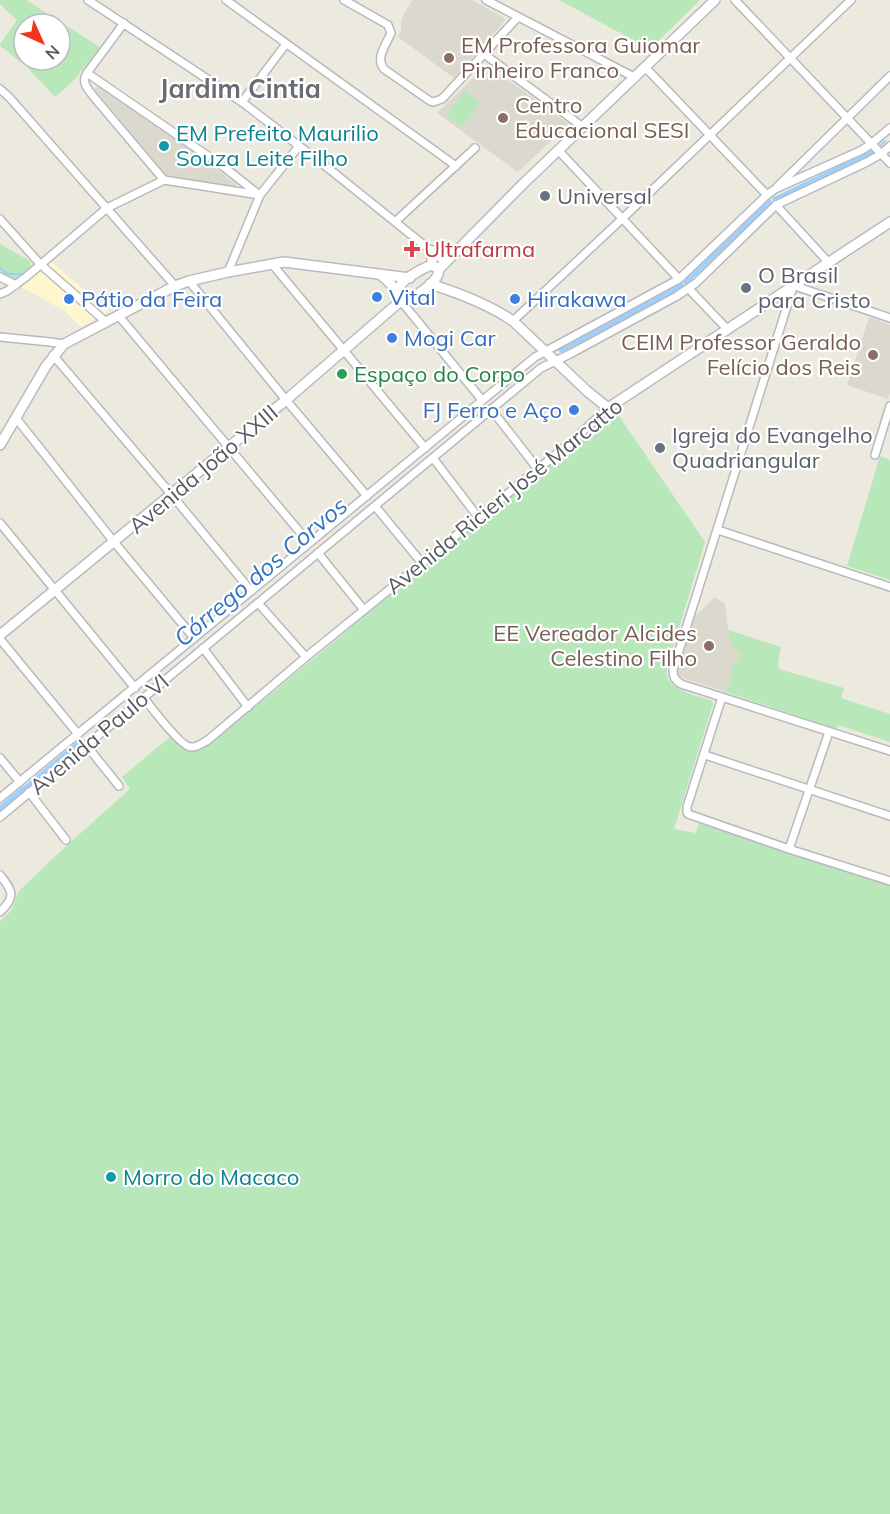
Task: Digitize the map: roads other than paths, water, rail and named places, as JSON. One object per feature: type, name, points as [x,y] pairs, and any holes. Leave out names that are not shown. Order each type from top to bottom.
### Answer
[{"type":"main road","name":"Avenida João XXIII","points":[[401,298],[410,300],[430,284],[439,268],[715,0]]},
{"type":"main road","name":"Avenida Ricieri José Marcatto","points":[[608,408],[890,222]]},
{"type":"main road","points":[[432,250],[439,268],[458,293]]},
{"type":"main road","points":[[0,446],[46,366],[64,344],[175,286],[228,272],[272,264],[294,263],[410,278]]},
{"type":"main road","name":"Avenida João XXIII","points":[[401,298],[400,285],[410,278],[439,268]]},
{"type":"main road","points":[[380,274],[393,286],[401,298]]},
{"type":"main road","points":[[430,284],[492,308],[513,321],[608,408]]},
{"type":"main road","name":"Avenida João XXIII","points":[[0,637],[286,400],[401,298]]},
{"type":"street","points":[[88,0],[99,3],[124,23],[242,102],[432,250]]},
{"type":"street","points":[[226,0],[456,166]]},
{"type":"street","points":[[345,0],[386,22],[391,33],[380,56],[381,66],[434,102],[442,99],[518,17]]},
{"type":"street","points":[[486,0],[634,77]]},
{"type":"street","points":[[735,0],[890,163]]},
{"type":"street","points":[[513,321],[851,0]]},
{"type":"street","points":[[124,23],[87,73],[84,82],[164,180]]},
{"type":"street","points":[[242,102],[286,44]]},
{"type":"street","points":[[484,54],[583,127]]},
{"type":"street","points":[[645,67],[767,195]]},
{"type":"street","points":[[87,73],[224,167],[260,195]]},
{"type":"street","points":[[775,189],[890,76]]},
{"type":"street","points":[[0,89],[175,286]]},
{"type":"street","name":"Avenida Paulo VI","points":[[0,798],[535,357],[680,279],[775,189],[872,144],[890,128]]},
{"type":"street","points":[[228,272],[260,195],[299,146]]},
{"type":"street","name":"Avenida Paulo VI","points":[[0,817],[541,368],[678,296],[689,289],[776,205],[867,162],[890,146]]},
{"type":"street","points":[[396,221],[475,148]]},
{"type":"street","points":[[558,150],[680,279]]},
{"type":"street","points":[[0,294],[16,285],[107,208],[164,180],[260,195]]},
{"type":"street","points":[[776,205],[829,263]]},
{"type":"street","points":[[0,219],[40,264],[106,322]]},
{"type":"street","points":[[272,264],[425,448]]},
{"type":"street","points":[[0,277],[16,285]]},
{"type":"street","points":[[189,281],[367,496]]},
{"type":"street","points":[[890,318],[794,287],[673,670],[674,678],[681,684],[890,751]]},
{"type":"street","points":[[689,289],[728,330]]},
{"type":"street","points":[[401,298],[482,400]]},
{"type":"street","points":[[118,315],[309,543]]},
{"type":"street","points":[[0,337],[64,344]]},
{"type":"street","points":[[54,355],[251,591]]},
{"type":"street","points":[[875,454],[890,406]]},
{"type":"street","name":"Avenida Ricieri José Marcatto","points":[[144,698],[181,741],[191,747],[208,740],[421,562],[587,428],[608,408]]},
{"type":"street","points":[[491,409],[537,468]]},
{"type":"street","points":[[16,418],[114,542],[194,638]]},
{"type":"street","points":[[433,458],[478,517]]},
{"type":"street","points":[[375,506],[421,562]]},
{"type":"street","points":[[0,523],[135,688]]},
{"type":"street","points":[[718,530],[890,587]]},
{"type":"street","points":[[318,554],[364,610]]},
{"type":"street","points":[[258,603],[306,657]]},
{"type":"street","points":[[0,637],[78,735]]},
{"type":"street","points":[[203,648],[248,707]]},
{"type":"street","points":[[722,697],[687,812],[691,816],[890,882]]},
{"type":"street","points":[[789,849],[829,732]]},
{"type":"street","points":[[86,744],[119,786]]},
{"type":"street","points":[[705,755],[890,816]]},
{"type":"street","points":[[0,758],[20,782]]},
{"type":"street","points":[[29,792],[66,840]]},
{"type":"street","points":[[0,875],[12,896],[7,906],[0,912]]},
{"type":"water","points":[[871,150],[875,153],[774,202],[772,198]]},
{"type":"water","points":[[770,199],[773,203],[686,285],[683,282]]},
{"type":"water","points":[[682,283],[685,286],[676,292],[561,353],[558,350]]},
{"type":"water","points":[[80,739],[83,742],[0,811],[0,805],[23,786],[26,788],[24,786]]},
{"type":"waterway","name":"Córrego dos Corvos","points":[[881,145],[885,141]]},
{"type":"waterway","points":[[0,268],[8,274],[21,274]]},
{"type":"place","name":"EM Professora Guiomar Pinheiro Franco","points":[[449,58]]},
{"type":"place","name":"Centro Educacional SESI","points":[[503,118]]},
{"type":"place","name":"EM Prefeito Maurilio Souza Leite Filho","points":[[164,146]]},
{"type":"place","name":"Universal","points":[[545,196]]},
{"type":"place","name":"Ultrafarma","points":[[412,249]]},
{"type":"place","name":"O Brasil para Cristo","points":[[746,288]]},
{"type":"place","name":"Vital","points":[[377,297]]},
{"type":"place","name":"Pátio da Feira","points":[[69,299]]},
{"type":"place","name":"Hirakawa","points":[[515,299]]},
{"type":"place","name":"Mogi Car","points":[[392,338]]},
{"type":"place","name":"CEIM Professor Geraldo Felício dos Reis","points":[[873,355]]},
{"type":"place","name":"Espaço do Corpo","points":[[342,374]]},
{"type":"place","name":"FJ Ferro e Aço","points":[[574,410]]},
{"type":"place","name":"Igreja do Evangelho Quadriangular","points":[[660,448]]},
{"type":"place","name":"EE Vereador Alcides Celestino Filho","points":[[709,646]]},
{"type":"place","name":"Morro do Macaco","points":[[111,1177]]},
{"type":"district","name":"Jardim Cintia","points":[[240,89]]}]
